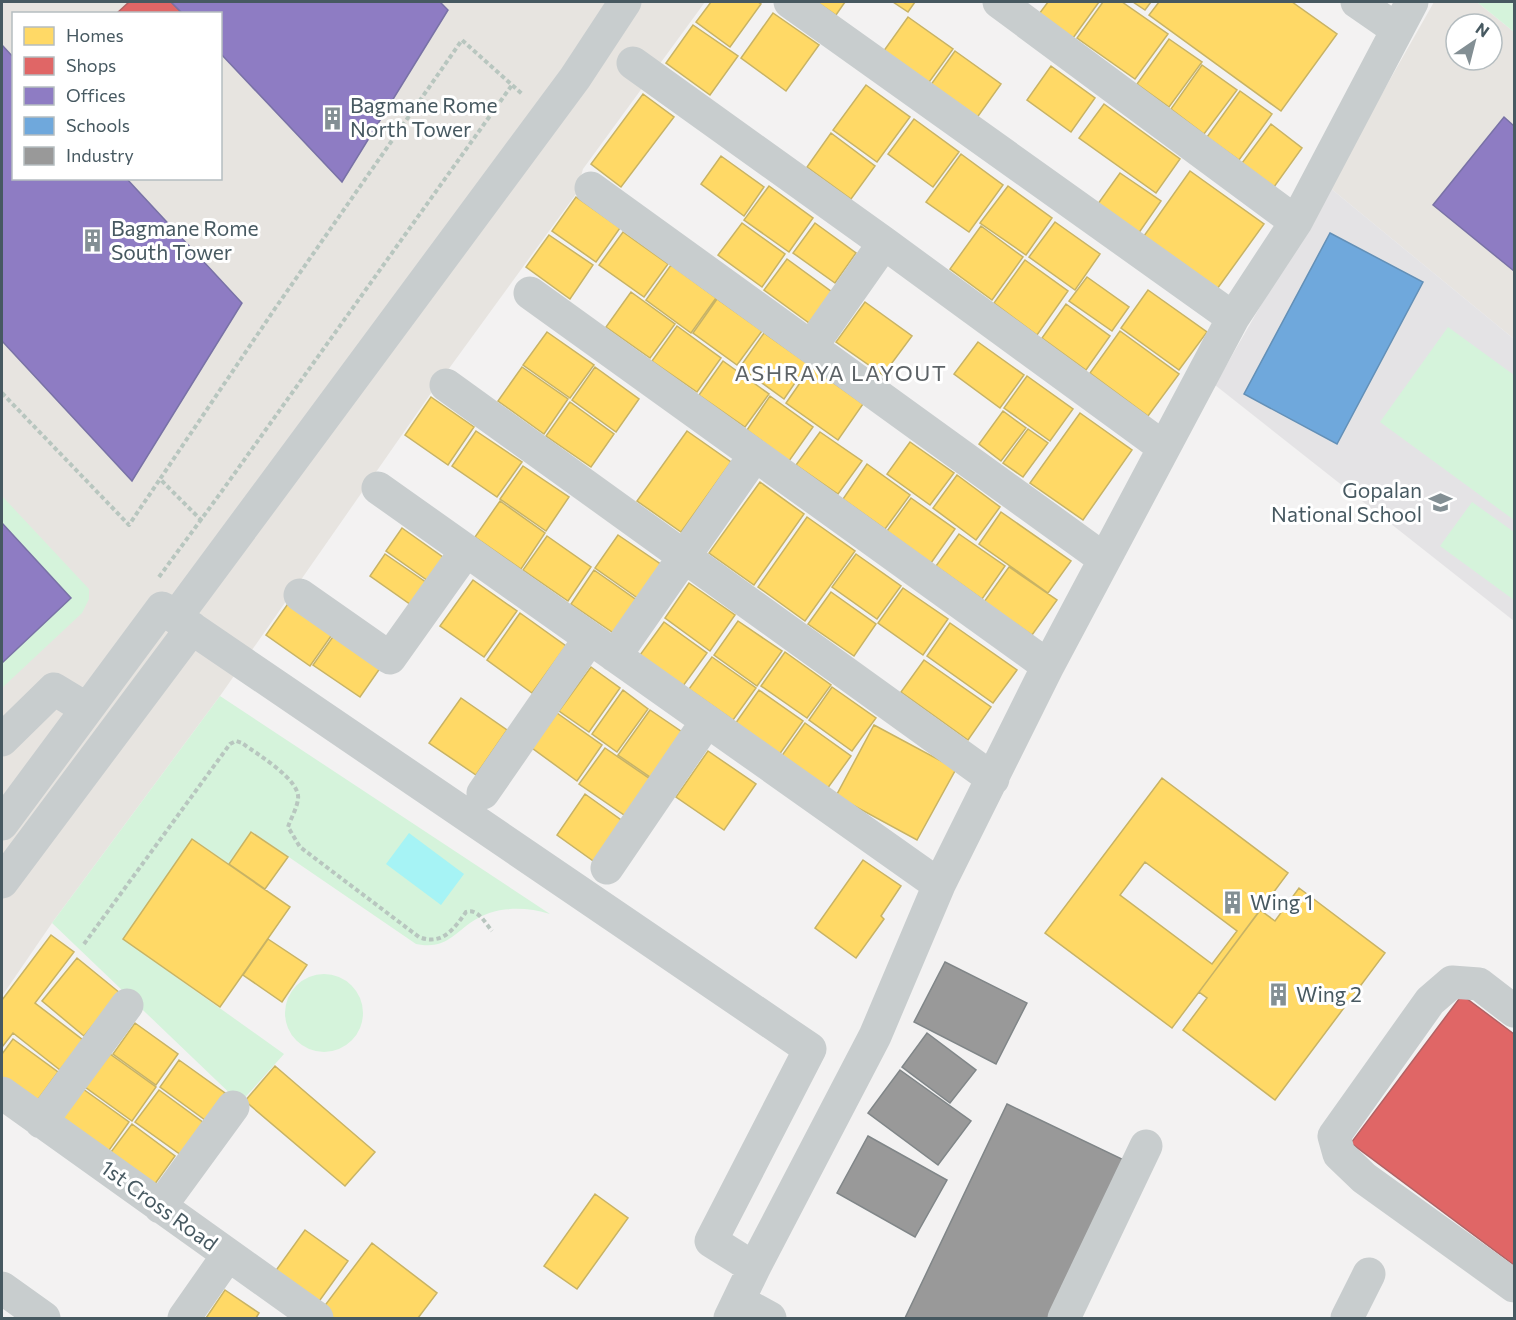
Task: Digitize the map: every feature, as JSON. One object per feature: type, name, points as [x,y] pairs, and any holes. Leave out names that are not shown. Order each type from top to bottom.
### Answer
[{"type":"street","points":[[2,824],[87,709],[172,608],[229,547],[575,78],[625,2]]},
{"type":"street","points":[[790,2],[1233,318]]},
{"type":"street","points":[[999,2],[1296,222]]},
{"type":"street","points":[[1357,2],[1396,29]]},
{"type":"street","points":[[770,1318],[734,1310],[875,1036],[939,885],[1048,666],[1163,447],[1233,318],[1296,222],[1412,2]]},
{"type":"street","points":[[633,63],[1163,447]]},
{"type":"street","points":[[591,188],[1104,559]]},
{"type":"street","points":[[811,347],[884,243]]},
{"type":"street","points":[[530,293],[1048,666]]},
{"type":"street","points":[[446,385],[993,779]]},
{"type":"street","points":[[483,793],[602,647],[684,556],[754,455]]},
{"type":"street","points":[[378,488],[939,885]]},
{"type":"street","points":[[300,595],[390,658],[466,551]]},
{"type":"street","points":[[2,882],[172,608]]},
{"type":"street","points":[[172,608],[810,1049],[781,1101],[711,1241],[754,1268]]},
{"type":"street","points":[[2,740],[54,689],[87,709]]},
{"type":"street","points":[[607,868],[707,721]]},
{"type":"street","points":[[1515,1011],[1479,984],[1452,982],[1430,1001],[1334,1136],[1339,1154],[1364,1178],[1515,1286]]},
{"type":"street","points":[[41,1122],[127,1005]]},
{"type":"street","name":"1st Cross Road","points":[[2,1093],[317,1318]]},
{"type":"street","points":[[160,1207],[233,1107]]},
{"type":"street","points":[[1064,1318],[1146,1146]]},
{"type":"street","points":[[184,1318],[228,1255]]},
{"type":"street","points":[[1347,1318],[1369,1274]]},
{"type":"street","points":[[2,1288],[44,1318]]},
{"type":"path","points":[[2,393],[129,525],[274,310],[462,40],[546,116]]},
{"type":"path","points":[[172,608],[201,520],[512,85]]},
{"type":"path","points":[[160,479],[229,547]]},
{"type":"path","points":[[84,944],[230,744],[237,741],[286,776],[296,786],[298,800],[288,827],[300,847],[419,937],[427,940],[444,937],[470,910],[475,911],[492,931]]},
{"type":"shaded area","points":[[2,2],[705,2],[583,169],[576,194],[429,396],[220,696],[52,923],[2,996]]},
{"type":"shaded area","points":[[1434,2],[1477,2],[1489,12],[1444,12],[1444,72],[1504,72],[1504,24],[1514,32],[1514,339],[1329,187]]},
{"type":"shaded area","name":"Gopalan National School","points":[[1329,187],[1514,339],[1514,621],[1215,385]]},
{"type":"green space","points":[[1477,2],[1514,2],[1514,32],[1504,24],[1504,12],[1489,12]]},
{"type":"green space","points":[[1448,327],[1514,375],[1514,520],[1380,422]]},
{"type":"green space","points":[[2,496],[89,589],[89,599],[82,613],[2,688],[2,663],[71,598],[2,523]]},
{"type":"green space","points":[[1472,502],[1514,532],[1514,600],[1440,546]]},
{"type":"green space","points":[[220,696],[550,914],[519,909],[489,913],[479,917],[440,944],[416,944],[252,832],[229,864],[192,839],[123,939],[284,1054],[240,1103],[52,923]]},
{"type":"green space","points":[[316,974],[332,974],[346,980],[357,991],[363,1005],[363,1021],[357,1035],[346,1046],[332,1052],[316,1052],[302,1046],[291,1035],[285,1021],[285,1005],[291,991],[302,980]]},
{"type":"water","points":[[409,833],[464,874],[441,905],[386,864]]},
{"type":"building: Homes","points":[[711,2],[758,2],[761,4],[730,47],[696,22]]},
{"type":"building: Homes","points":[[817,2],[845,2],[836,15]]},
{"type":"building: Homes","points":[[893,2],[915,2],[908,12]]},
{"type":"building: Homes","points":[[1048,2],[1099,2],[1073,38],[1039,14]]},
{"type":"building: Homes","points":[[1103,2],[1122,2],[1168,34],[1135,79],[1077,38]]},
{"type":"building: Homes","points":[[1133,2],[1151,2],[1145,10]]},
{"type":"building: Homes","points":[[1159,2],[1292,2],[1337,34],[1281,111],[1149,15]]},
{"type":"building: Homes","points":[[773,13],[819,45],[786,91],[741,58]]},
{"type":"building: Homes","points":[[908,17],[953,49],[927,85],[883,52]]},
{"type":"building: Homes","points":[[693,25],[738,56],[710,95],[666,63]]},
{"type":"building: Homes","points":[[1169,39],[1202,62],[1169,107],[1137,84]]},
{"type":"building: Homes","points":[[955,51],[1001,84],[976,119],[930,86]]},
{"type":"building: Homes","points":[[1202,65],[1237,90],[1204,134],[1171,109]]},
{"type":"building: Homes","points":[[1051,66],[1095,98],[1071,132],[1027,100]]},
{"type":"building: Homes","points":[[866,85],[910,117],[877,162],[833,130]]},
{"type":"building: Homes","points":[[1240,91],[1272,114],[1239,160],[1207,137]]},
{"type":"building: Homes","points":[[643,94],[674,117],[621,187],[591,164]]},
{"type":"building: Homes","points":[[1104,104],[1180,159],[1156,193],[1079,138]]},
{"type":"building: Homes","points":[[914,119],[959,152],[933,187],[888,154]]},
{"type":"building: Homes","points":[[1271,124],[1302,148],[1274,187],[1242,163]]},
{"type":"building: Homes","points":[[831,133],[875,166],[851,199],[807,167]]},
{"type":"building: Homes","points":[[961,154],[1003,185],[969,232],[926,202]]},
{"type":"building: Homes","points":[[721,156],[764,187],[744,216],[701,184]]},
{"type":"building: Homes","points":[[1190,171],[1264,224],[1212,296],[1139,243]]},
{"type":"building: Homes","points":[[1120,173],[1161,201],[1136,237],[1095,208]]},
{"type":"building: Homes","points":[[769,186],[813,218],[789,252],[744,220]]},
{"type":"building: Homes","points":[[1008,186],[1052,218],[1026,255],[980,223]]},
{"type":"building: Homes","points":[[576,197],[620,228],[596,262],[552,231]]},
{"type":"building: Homes","points":[[1055,222],[1100,254],[1075,290],[1029,257]]},
{"type":"building: Homes","points":[[742,223],[785,254],[762,287],[718,255]]},
{"type":"building: Homes","points":[[815,223],[856,253],[835,283],[793,253]]},
{"type":"building: Homes","points":[[981,226],[1023,257],[992,300],[950,269]]},
{"type":"building: Homes","points":[[623,232],[668,264],[644,297],[599,265]]},
{"type":"building: Homes","points":[[549,235],[593,265],[570,299],[526,267]]},
{"type":"building: Homes","points":[[787,259],[832,292],[809,323],[764,290]]},
{"type":"building: Homes","points":[[1025,260],[1068,291],[1037,335],[994,303]]},
{"type":"building: Homes","points":[[671,265],[716,298],[691,333],[646,300]]},
{"type":"building: Homes","points":[[1087,277],[1129,307],[1112,331],[1069,301]]},
{"type":"building: Homes","points":[[1148,290],[1207,332],[1179,370],[1121,328]]},
{"type":"building: Homes","points":[[631,292],[675,324],[650,358],[606,327]]},
{"type":"building: Homes","points":[[717,299],[762,331],[737,365],[693,333]]},
{"type":"building: Homes","points":[[865,302],[912,336],[883,375],[836,342]]},
{"type":"building: Homes","points":[[1066,304],[1110,336],[1086,370],[1042,338]]},
{"type":"building: Homes","points":[[677,326],[721,358],[697,392],[652,361]]},
{"type":"building: Homes","points":[[1120,331],[1179,374],[1148,416],[1090,373]]},
{"type":"building: Homes","points":[[547,332],[594,365],[570,398],[523,365]]},
{"type":"building: Homes","points":[[764,333],[808,364],[784,399],[740,367]]},
{"type":"building: Homes","points":[[978,342],[1024,375],[1000,408],[954,374]]},
{"type":"building: Homes","points":[[723,361],[769,394],[745,427],[699,395]]},
{"type":"building: Homes","points":[[522,367],[568,399],[544,434],[498,401]]},
{"type":"building: Homes","points":[[595,367],[639,399],[616,432],[572,400]]},
{"type":"building: Homes","points":[[811,367],[863,404],[838,440],[786,403]]},
{"type":"building: Homes","points":[[1027,376],[1073,409],[1050,441],[1004,408]]},
{"type":"building: Homes","points":[[770,396],[813,427],[789,461],[747,430]]},
{"type":"building: Homes","points":[[431,397],[474,427],[448,465],[405,435]]},
{"type":"building: Homes","points":[[570,402],[614,434],[591,467],[546,436]]},
{"type":"building: Homes","points":[[1003,411],[1026,428],[1001,461],[979,444]]},
{"type":"building: Homes","points":[[1080,413],[1132,450],[1083,520],[1030,483]]},
{"type":"building: Homes","points":[[1028,429],[1048,443],[1023,477],[1003,463]]},
{"type":"building: Homes","points":[[476,431],[522,462],[497,497],[452,466]]},
{"type":"building: Homes","points":[[687,431],[731,462],[681,532],[637,501]]},
{"type":"building: Homes","points":[[820,432],[862,461],[838,494],[796,465]]},
{"type":"building: Homes","points":[[910,442],[954,473],[930,505],[887,474]]},
{"type":"building: Homes","points":[[867,464],[910,495],[885,529],[843,499]]},
{"type":"building: Homes","points":[[523,466],[569,497],[546,531],[500,499]]},
{"type":"building: Homes","points":[[957,475],[1000,507],[976,540],[933,508]]},
{"type":"building: Homes","points":[[760,482],[804,514],[754,585],[709,553]]},
{"type":"building: Homes","points":[[911,498],[955,529],[931,563],[887,531]]},
{"type":"building: Homes","points":[[500,501],[545,533],[521,569],[475,537]]},
{"type":"building: Homes","points":[[1001,512],[1071,561],[1048,593],[979,544]]},
{"type":"building: Homes","points":[[807,517],[855,551],[805,621],[758,587]]},
{"type":"building: Homes","points":[[402,528],[447,560],[431,583],[386,551]]},
{"type":"building: Homes","points":[[959,534],[1005,566],[982,599],[936,566]]},
{"type":"building: Homes","points":[[618,535],[662,565],[639,599],[595,568]]},
{"type":"building: Homes","points":[[547,536],[591,567],[568,601],[523,570]]},
{"type":"building: Homes","points":[[385,554],[430,585],[414,607],[370,576]]},
{"type":"building: Homes","points":[[856,554],[901,586],[877,619],[832,587]]},
{"type":"building: Homes","points":[[1009,567],[1057,600],[1032,635],[984,602]]},
{"type":"building: Homes","points":[[594,570],[638,601],[615,634],[571,604]]},
{"type":"building: Homes","points":[[473,580],[517,611],[484,657],[440,626]]},
{"type":"building: Homes","points":[[689,583],[735,615],[710,651],[665,618]]},
{"type":"building: Homes","points":[[903,588],[948,619],[923,655],[878,623]]},
{"type":"building: Homes","points":[[831,592],[876,624],[854,656],[808,624]]},
{"type":"building: Homes","points":[[292,598],[336,629],[310,666],[266,635]]},
{"type":"building: Homes","points":[[520,613],[566,646],[532,693],[487,660]]},
{"type":"building: Homes","points":[[738,621],[782,651],[757,686],[714,655]]},
{"type":"building: Homes","points":[[664,622],[707,653],[683,686],[640,655]]},
{"type":"building: Homes","points":[[950,623],[1017,670],[993,703],[927,656]]},
{"type":"building: Homes","points":[[337,631],[383,664],[360,697],[313,665]]},
{"type":"building: Homes","points":[[785,652],[831,685],[807,718],[761,686]]},
{"type":"building: Homes","points":[[712,657],[756,688],[733,720],[689,689]]},
{"type":"building: Homes","points":[[924,660],[991,707],[968,740],[901,692]]},
{"type":"building: Homes","points":[[591,667],[620,688],[589,732],[559,711]]},
{"type":"building: Homes","points":[[832,687],[876,718],[852,751],[809,720]]},
{"type":"building: Homes","points":[[623,690],[648,709],[617,752],[592,734]]},
{"type":"building: Homes","points":[[759,690],[803,721],[779,755],[735,724]]},
{"type":"building: Homes","points":[[461,698],[507,730],[476,775],[429,743]]},
{"type":"building: Homes","points":[[650,710],[685,734],[653,779],[618,755]]},
{"type":"building: Homes","points":[[557,713],[602,745],[577,781],[532,748]]},
{"type":"building: Homes","points":[[805,723],[851,756],[827,789],[781,757]]},
{"type":"building: Homes","points":[[874,725],[956,769],[917,840],[836,796]]},
{"type":"building: Homes","points":[[605,748],[653,781],[627,817],[579,784]]},
{"type":"building: Homes","points":[[708,751],[756,784],[724,830],[676,797]]},
{"type":"building: Homes","name":"Wing 1","points":[[1162,778],[1288,873],[1172,1028],[1045,933]],"holes":[[[1145,862],[1237,931],[1212,964],[1120,895]]]},
{"type":"building: Homes","points":[[585,794],[624,822],[596,863],[557,835]]},
{"type":"building: Homes","points":[[251,832],[288,857],[265,889],[229,864]]},
{"type":"building: Homes","points":[[192,839],[290,907],[220,1007],[123,939]]},
{"type":"building: Homes","points":[[863,860],[901,886],[881,916],[884,919],[856,958],[815,928]]},
{"type":"building: Homes","name":"Wing 2","points":[[1299,888],[1385,953],[1275,1100],[1183,1030],[1207,998],[1199,992],[1260,910],[1275,921]]},
{"type":"building: Homes","points":[[51,935],[74,952],[35,1003],[83,1040],[60,1070],[13,1033],[2,1047],[2,1000]]},
{"type":"building: Homes","points":[[268,939],[307,965],[282,1002],[243,975]]},
{"type":"building: Homes","points":[[77,958],[120,993],[84,1036],[42,1001]]},
{"type":"building: Homes","points":[[135,1023],[178,1054],[156,1085],[113,1054]]},
{"type":"building: Homes","points":[[13,1039],[58,1072],[34,1105],[2,1081],[2,1054]]},
{"type":"building: Homes","points":[[110,1054],[156,1087],[132,1121],[85,1087]]},
{"type":"building: Homes","points":[[179,1060],[225,1093],[205,1120],[160,1087]]},
{"type":"building: Homes","points":[[275,1066],[375,1152],[345,1186],[245,1101]]},
{"type":"building: Homes","points":[[83,1089],[129,1122],[105,1156],[59,1122]]},
{"type":"building: Homes","points":[[159,1090],[204,1123],[181,1155],[135,1122]]},
{"type":"building: Homes","points":[[132,1124],[175,1156],[152,1188],[108,1156]]},
{"type":"building: Homes","points":[[595,1194],[628,1218],[577,1289],[544,1266]]},
{"type":"building: Homes","points":[[305,1230],[348,1261],[315,1307],[272,1276]]},
{"type":"building: Homes","points":[[372,1243],[437,1293],[418,1318],[329,1318],[320,1312]]},
{"type":"building: Homes","points":[[225,1290],[259,1313],[256,1318],[206,1318]]},
{"type":"building: Shops","points":[[129,2],[171,2],[181,12],[118,12]]},
{"type":"building: Shops","points":[[1462,995],[1514,1034],[1514,1265],[1351,1143]]},
{"type":"building: Offices","name":"Bagmane Rome North Tower","points":[[171,2],[440,2],[448,10],[342,182],[222,55],[222,12],[181,12]]},
{"type":"building: Offices","name":"Bagmane Rome South Tower","points":[[2,45],[12,56],[12,180],[128,180],[242,303],[132,481],[2,341]]},
{"type":"building: Offices","points":[[1504,117],[1514,126],[1514,271],[1433,205]]},
{"type":"building: Offices","points":[[2,523],[71,598],[2,663]]},
{"type":"building: Schools","points":[[1330,233],[1423,282],[1337,444],[1244,394]]},
{"type":"building: Industry","points":[[945,962],[1027,1003],[996,1064],[914,1022]]},
{"type":"building: Industry","points":[[927,1033],[976,1070],[950,1103],[902,1067]]},
{"type":"building: Industry","points":[[900,1070],[971,1121],[938,1165],[868,1113]]},
{"type":"building: Industry","points":[[1007,1104],[1124,1160],[1056,1318],[905,1318]]},
{"type":"building: Industry","points":[[868,1136],[947,1180],[915,1237],[837,1193]]},
{"type":"place","name":"Bagmane Rome North Tower","points":[[332,118]]},
{"type":"place","name":"Bagmane Rome South Tower","points":[[93,241]]},
{"type":"place","name":"Gopalan National School","points":[[1440,503]]},
{"type":"place","name":"Wing 1","points":[[1232,903]]},
{"type":"place","name":"Wing 2","points":[[1278,995]]},
{"type":"district","name":"ASHRAYA LAYOUT","points":[[841,373]]}]
